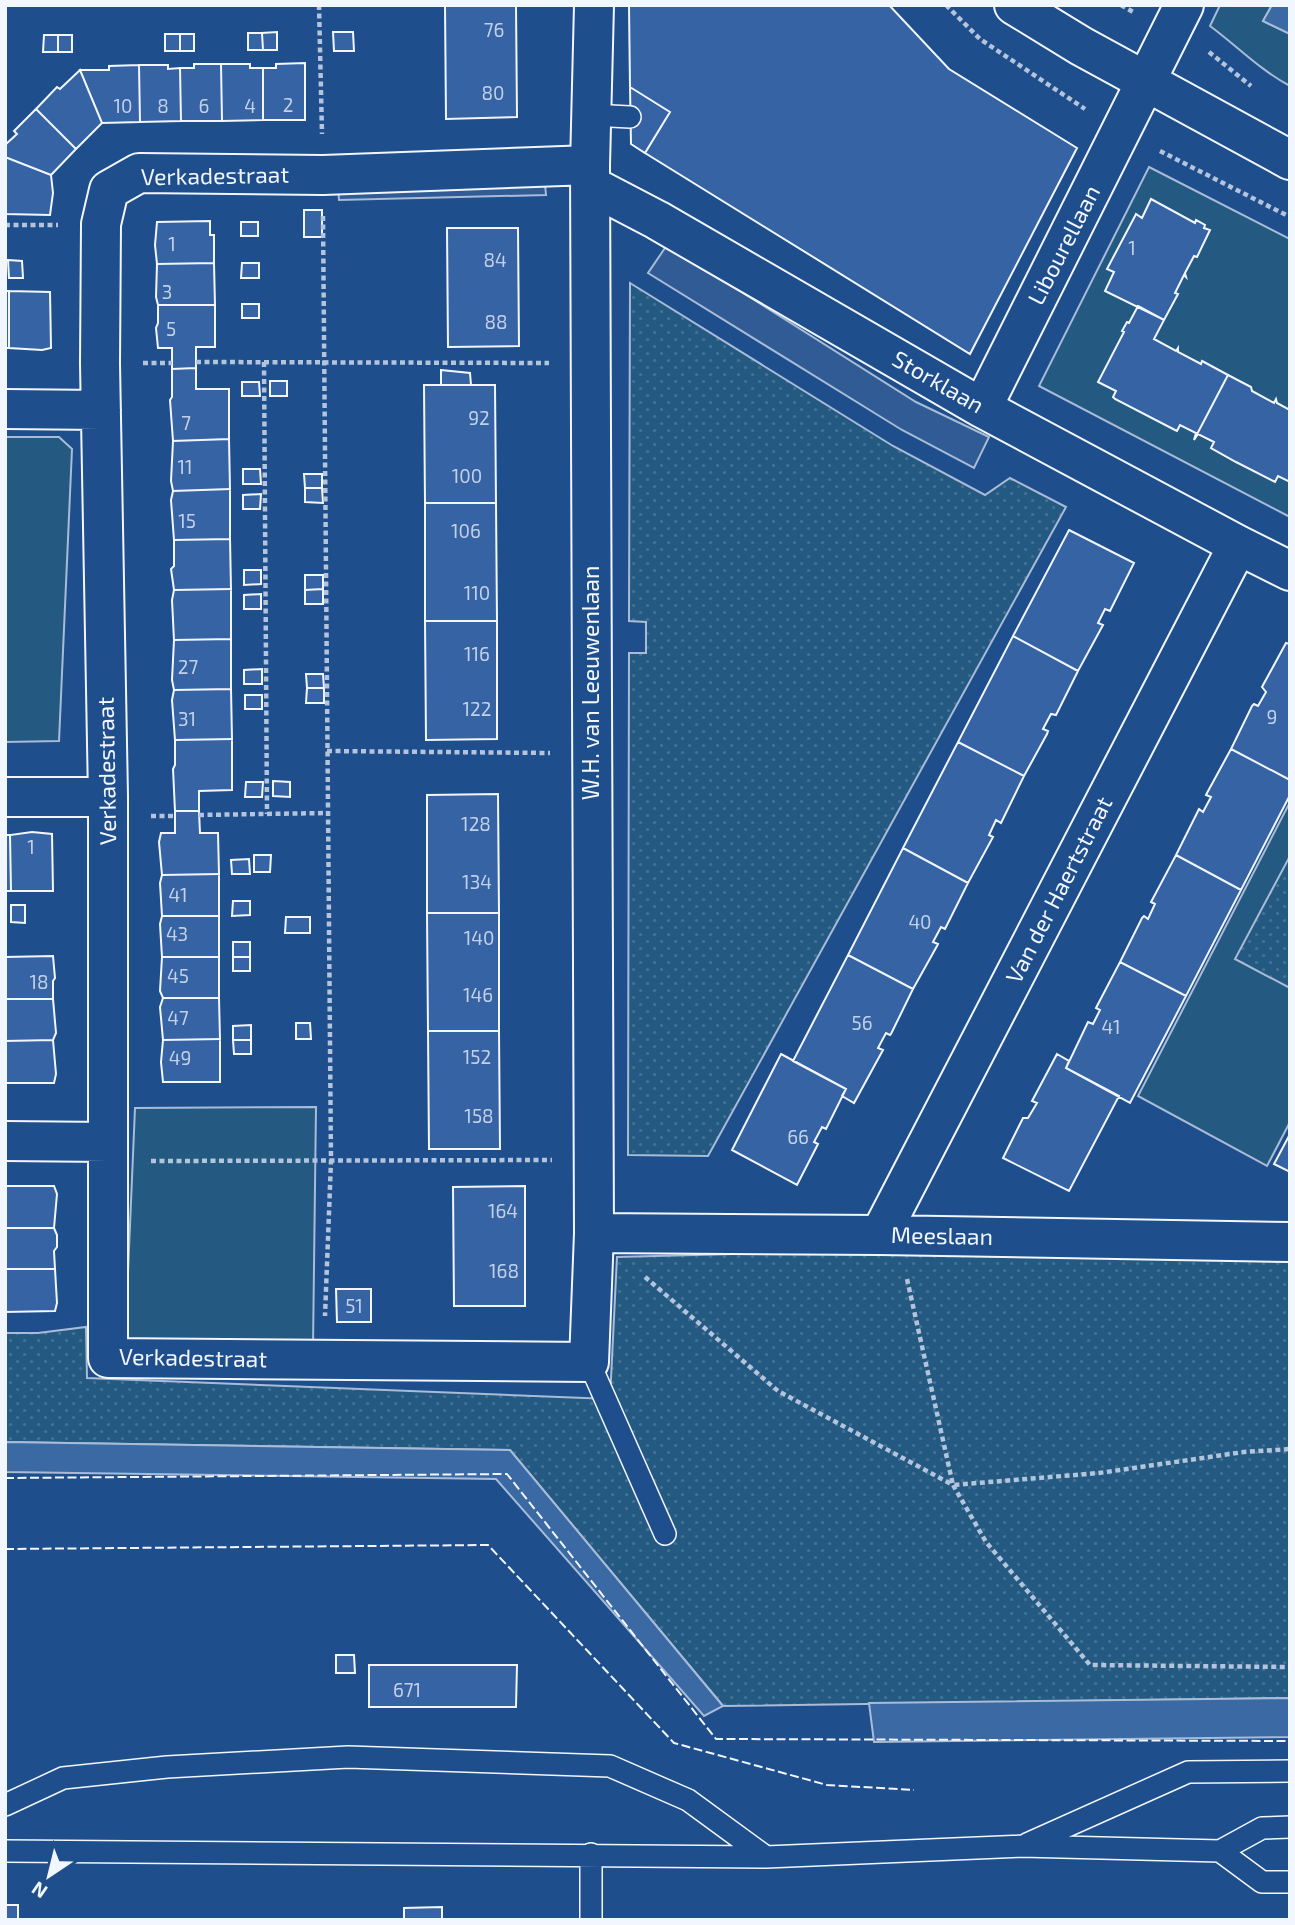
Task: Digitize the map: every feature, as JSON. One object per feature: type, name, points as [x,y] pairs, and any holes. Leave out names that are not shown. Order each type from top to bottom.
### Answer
[{"type":"street","name":"W.H. van Leeuwenlaan","points":[[589,1362],[594,1233],[590,175],[594,5]]},
{"type":"street","points":[[1014,5],[1146,82],[1290,160]]},
{"type":"street","name":"Libourellaan","points":[[982,408],[1184,5]]},
{"type":"street","name":"Verkadestraat","points":[[589,1362],[108,1357],[108,797],[101,410],[101,224],[109,190],[139,173],[323,176],[590,175]]},
{"type":"street","name":"Storklaan","points":[[590,175],[657,220],[982,408],[1290,571]]},
{"type":"street","points":[[5,409],[101,410]]},
{"type":"street","name":"Van der Haertstraat","points":[[893,1235],[1238,545]]},
{"type":"street","points":[[5,797],[108,797]]},
{"type":"street","points":[[5,1141],[108,1151]]},
{"type":"street","name":"Meeslaan","points":[[594,1233],[1290,1242]]},
{"type":"lane","points":[[591,115],[630,117]]},
{"type":"lane","points":[[589,1362],[665,1534]]},
{"type":"lane","points":[[5,1805],[63,1778],[167,1767],[348,1757],[610,1766],[688,1800],[766,1857]]},
{"type":"lane","points":[[1022,1846],[1188,1772],[1290,1771]]},
{"type":"lane","points":[[5,1851],[766,1857],[1022,1846],[1220,1850],[1262,1828],[1290,1827]]},
{"type":"lane","points":[[1220,1850],[1262,1882],[1290,1882]]},
{"type":"lane","points":[[591,1854],[591,1920]]},
{"type":"path","points":[[319,5],[323,176],[331,1161],[323,1359]]},
{"type":"path","points":[[5,225],[101,224]]},
{"type":"path","points":[[196,362],[590,363]]},
{"type":"path","points":[[264,362],[267,814]]},
{"type":"path","points":[[327,751],[592,754]]},
{"type":"path","points":[[200,815],[327,813]]},
{"type":"path","points":[[108,1151],[331,1161],[594,1160]]},
{"type":"path","points":[[594,1233],[778,1391],[953,1485],[1099,1473],[1244,1452],[1290,1449]]},
{"type":"path","points":[[893,1235],[906,1279],[953,1485],[986,1542],[1090,1665],[1290,1667]]},
{"type":"shaded area","points":[[1220,5],[1272,5],[1263,21],[1290,34],[1290,86],[1210,26]]},
{"type":"shaded area","points":[[1272,5],[1290,5],[1290,34],[1263,21]]},
{"type":"shaded area","points":[[1149,167],[1290,239],[1290,517],[1039,386]]},
{"type":"shaded area","points":[[545,184],[546,195],[339,200],[338,188]]},
{"type":"shaded area","points":[[667,245],[916,402],[989,437],[974,468],[902,430],[648,273]]},
{"type":"shaded area","points":[[630,283],[893,446],[985,495],[1010,478],[1066,507],[708,1156],[628,1155],[629,653],[646,653],[646,622],[629,621]]},
{"type":"shaded area","points":[[5,437],[59,437],[72,449],[59,741],[5,742]]},
{"type":"shaded area","points":[[1290,802],[1290,1122],[1267,1166],[1138,1096]]},
{"type":"shaded area","points":[[1290,856],[1290,988],[1235,959]]},
{"type":"shaded area","points":[[316,1107],[313,1347],[125,1343],[135,1108]]},
{"type":"shaded area","points":[[891,1250],[1290,1254],[1290,1698],[723,1706],[510,1450],[5,1442],[5,1333],[38,1333],[86,1327],[87,1378],[610,1399],[617,1257]]},
{"type":"shaded area","points":[[5,1442],[510,1450],[723,1706],[704,1716],[496,1479],[5,1472]]},
{"type":"shaded area","points":[[1290,1698],[1290,1737],[874,1742],[869,1703]]},
{"type":"building","points":[[445,5],[516,5],[517,117],[446,119]]},
{"type":"building","points":[[629,5],[889,5],[949,69],[1077,148],[970,354],[645,153],[670,112],[630,87]]},
{"type":"building","points":[[277,32],[277,50],[263,50],[262,33]]},
{"type":"building","points":[[333,32],[353,32],[354,51],[334,51]]},
{"type":"building","points":[[248,33],[262,33],[263,50],[248,50]]},
{"type":"building","points":[[165,34],[180,34],[180,51],[165,51]]},
{"type":"building","points":[[180,34],[194,34],[194,51],[180,51]]},
{"type":"building","points":[[44,35],[58,35],[58,52],[43,52]]},
{"type":"building","points":[[58,35],[72,35],[72,52],[58,52]]},
{"type":"building","points":[[305,63],[305,120],[263,120],[263,68],[276,68],[276,64]]},
{"type":"building","points":[[194,64],[221,64],[222,121],[181,121],[180,68],[194,68]]},
{"type":"building","points":[[221,64],[250,64],[250,68],[263,68],[263,120],[222,121]]},
{"type":"building","points":[[139,65],[168,65],[168,69],[180,68],[181,121],[140,122]]},
{"type":"building","points":[[139,65],[140,122],[102,123],[80,70],[109,70],[109,66]]},
{"type":"building","points":[[80,70],[102,123],[76,149],[36,109],[57,87],[60,89]]},
{"type":"building","points":[[630,87],[670,112],[645,153],[631,144]]},
{"type":"building","points":[[36,109],[76,149],[51,175],[5,157],[5,145],[17,134],[14,131]]},
{"type":"building","points":[[5,157],[51,175],[53,193],[50,215],[5,214]]},
{"type":"building","points":[[1151,199],[1195,223],[1196,220],[1210,230],[1197,257],[1194,256],[1185,273],[1186,277],[1184,275],[1175,293],[1178,294],[1164,320],[1105,291],[1114,272],[1107,269],[1136,214],[1142,218]]},
{"type":"building","points":[[304,210],[322,210],[322,237],[304,237]]},
{"type":"building","points":[[210,221],[210,235],[214,235],[214,263],[157,264],[157,222]]},
{"type":"building","points":[[241,222],[258,222],[258,236],[241,236]]},
{"type":"building","points":[[447,228],[518,228],[519,346],[448,347]]},
{"type":"building","points":[[8,260],[22,261],[23,278],[9,278]]},
{"type":"building","points":[[214,263],[215,305],[158,305],[157,264]]},
{"type":"building","points":[[242,263],[259,263],[259,278],[241,278]]},
{"type":"building","points":[[5,291],[9,291],[9,348],[5,348]]},
{"type":"building","points":[[9,291],[50,292],[51,348],[9,348]]},
{"type":"building","points":[[242,304],[259,304],[259,318],[242,318]]},
{"type":"building","points":[[158,305],[215,305],[215,347],[196,347],[196,368],[172,369],[172,348],[158,348]]},
{"type":"building","points":[[1138,306],[1164,320],[1154,339],[1176,351],[1178,348],[1178,352],[1228,375],[1194,440],[1196,433],[1180,425],[1177,431],[1115,399],[1113,397],[1116,391],[1098,382],[1124,332],[1122,331]]},
{"type":"building","points":[[196,368],[196,389],[229,389],[229,439],[173,441],[170,400],[172,369]]},
{"type":"building","points":[[441,370],[470,373],[471,385],[441,385]]},
{"type":"building","points":[[1228,375],[1274,403],[1276,399],[1277,403],[1290,410],[1290,482],[1278,476],[1275,482],[1236,462],[1211,448],[1214,442],[1198,434],[1194,440]]},
{"type":"building","points":[[270,381],[287,381],[287,396],[270,396]]},
{"type":"building","points":[[242,382],[259,382],[260,396],[242,396]]},
{"type":"building","points":[[424,385],[495,385],[496,503],[425,503]]},
{"type":"building","points":[[229,439],[230,489],[173,491],[173,441]]},
{"type":"building","points":[[243,469],[260,469],[261,484],[243,484]]},
{"type":"building","points":[[304,474],[322,474],[322,488],[305,488]]},
{"type":"building","points":[[305,488],[322,488],[323,503],[305,502]]},
{"type":"building","points":[[230,489],[230,539],[174,540],[171,500],[173,491]]},
{"type":"building","points":[[261,494],[260,509],[243,509],[243,495]]},
{"type":"building","points":[[425,503],[496,503],[497,621],[425,621]]},
{"type":"building","points":[[1069,530],[1134,563],[1110,611],[1105,609],[1098,623],[1103,625],[1078,671],[1013,636]]},
{"type":"building","points":[[230,539],[231,589],[174,590],[171,569],[174,566],[174,540]]},
{"type":"building","points":[[244,570],[261,570],[261,584],[244,585]]},
{"type":"building","points":[[305,575],[323,575],[323,589],[305,590]]},
{"type":"building","points":[[231,589],[231,639],[174,640],[174,590]]},
{"type":"building","points":[[323,589],[323,604],[305,604],[305,590]]},
{"type":"building","points":[[261,594],[261,609],[244,609],[244,595]]},
{"type":"building","points":[[425,621],[497,621],[497,739],[426,740]]},
{"type":"building","points":[[1013,636],[1078,671],[1056,715],[1051,714],[1043,729],[1048,731],[1047,734],[1024,776],[958,742]]},
{"type":"building","points":[[231,639],[231,689],[174,690],[174,640]]},
{"type":"building","points":[[1286,643],[1290,644],[1290,780],[1231,749],[1252,706],[1258,706],[1266,692],[1262,687]]},
{"type":"building","points":[[262,669],[262,684],[244,684],[244,670]]},
{"type":"building","points":[[306,674],[323,674],[324,688],[307,688]]},
{"type":"building","points":[[307,688],[324,688],[324,703],[306,703]]},
{"type":"building","points":[[231,689],[232,739],[175,740],[172,700],[174,690]]},
{"type":"building","points":[[245,695],[262,695],[262,709],[245,709]]},
{"type":"building","points":[[232,739],[232,790],[199,791],[199,811],[175,811],[175,740]]},
{"type":"building","points":[[958,742],[1024,776],[1001,823],[996,820],[989,835],[993,837],[968,883],[903,848]]},
{"type":"building","points":[[1231,749],[1290,780],[1290,795],[1241,890],[1176,855],[1199,809],[1203,812],[1211,797],[1206,795]]},
{"type":"building","points":[[273,781],[290,782],[290,797],[273,796]]},
{"type":"building","points":[[246,782],[263,782],[262,797],[245,797]]},
{"type":"building","points":[[498,794],[499,913],[427,913],[427,795]]},
{"type":"building","points":[[175,811],[199,811],[200,833],[218,833],[219,874],[162,875],[159,842],[161,833],[175,833]]},
{"type":"building","points":[[32,832],[52,834],[53,891],[11,891],[10,835]]},
{"type":"building","points":[[5,835],[10,835],[11,891],[5,891]]},
{"type":"building","points":[[903,848],[968,883],[945,929],[941,927],[933,942],[938,944],[913,989],[848,955]]},
{"type":"building","points":[[254,855],[271,855],[270,872],[254,872]]},
{"type":"building","points":[[1176,855],[1241,890],[1186,996],[1120,962],[1142,918],[1144,916],[1148,919],[1155,904],[1151,902]]},
{"type":"building","points":[[249,859],[250,874],[232,874],[231,860]]},
{"type":"building","points":[[219,874],[219,916],[162,916],[162,875]]},
{"type":"building","points":[[233,901],[250,901],[250,915],[232,916]]},
{"type":"building","points":[[11,905],[25,905],[25,923],[11,922]]},
{"type":"building","points":[[427,913],[499,913],[499,1031],[428,1031]]},
{"type":"building","points":[[162,916],[219,916],[219,957],[162,957]]},
{"type":"building","points":[[286,917],[310,917],[310,933],[285,933]]},
{"type":"building","points":[[233,942],[250,942],[250,957],[233,957]]},
{"type":"building","points":[[848,955],[913,989],[891,1034],[886,1033],[878,1048],[883,1050],[854,1103],[842,1096],[846,1089],[793,1061]]},
{"type":"building","points":[[53,956],[53,999],[5,999],[5,957]]},
{"type":"building","points":[[162,957],[219,957],[219,998],[163,998],[160,991]]},
{"type":"building","points":[[233,957],[250,957],[250,971],[233,971]]},
{"type":"building","points":[[1120,962],[1186,996],[1130,1103],[1066,1068],[1088,1022],[1093,1024],[1100,1010],[1096,1008]]},
{"type":"building","points":[[163,998],[219,998],[220,1039],[163,1040],[160,1007]]},
{"type":"building","points":[[5,999],[53,999],[56,1033],[53,1040],[5,1041]]},
{"type":"building","points":[[296,1023],[310,1023],[311,1039],[296,1039]]},
{"type":"building","points":[[251,1025],[251,1040],[233,1040],[233,1026]]},
{"type":"building","points":[[428,1031],[499,1031],[500,1149],[429,1149]]},
{"type":"building","points":[[220,1039],[220,1082],[163,1082],[163,1040]]},
{"type":"building","points":[[53,1040],[56,1074],[54,1083],[5,1083],[5,1041]]},
{"type":"building","points":[[233,1040],[251,1040],[251,1054],[234,1054]]},
{"type":"building","points":[[781,1054],[846,1089],[826,1129],[822,1127],[814,1142],[818,1144],[797,1185],[732,1150]]},
{"type":"building","points":[[1057,1054],[1069,1061],[1066,1068],[1119,1096],[1069,1191],[1003,1158],[1023,1118],[1028,1118],[1037,1103],[1032,1101]]},
{"type":"building","points":[[1290,1134],[1290,1172],[1274,1164]]},
{"type":"building","points":[[5,1186],[54,1186],[57,1194],[54,1228],[5,1228]]},
{"type":"building","points":[[525,1186],[525,1306],[454,1306],[453,1187]]},
{"type":"building","points":[[5,1228],[54,1228],[57,1235],[55,1269],[5,1269]]},
{"type":"building","points":[[5,1269],[55,1269],[55,1311],[5,1312]]},
{"type":"building","points":[[336,1289],[371,1289],[371,1322],[337,1322]]},
{"type":"building","points":[[336,1655],[354,1655],[355,1673],[336,1673]]},
{"type":"building","points":[[369,1665],[517,1665],[516,1707],[369,1707]]},
{"type":"building","points":[[5,1905],[18,1905],[18,1920],[5,1920]]},
{"type":"building","points":[[442,1907],[442,1920],[404,1920],[404,1908]]},
{"type":"fence","points":[[5,1478],[507,1474],[716,1739],[1290,1741]]},
{"type":"fence","points":[[5,1549],[488,1545],[674,1743],[827,1785],[914,1790]]}]
